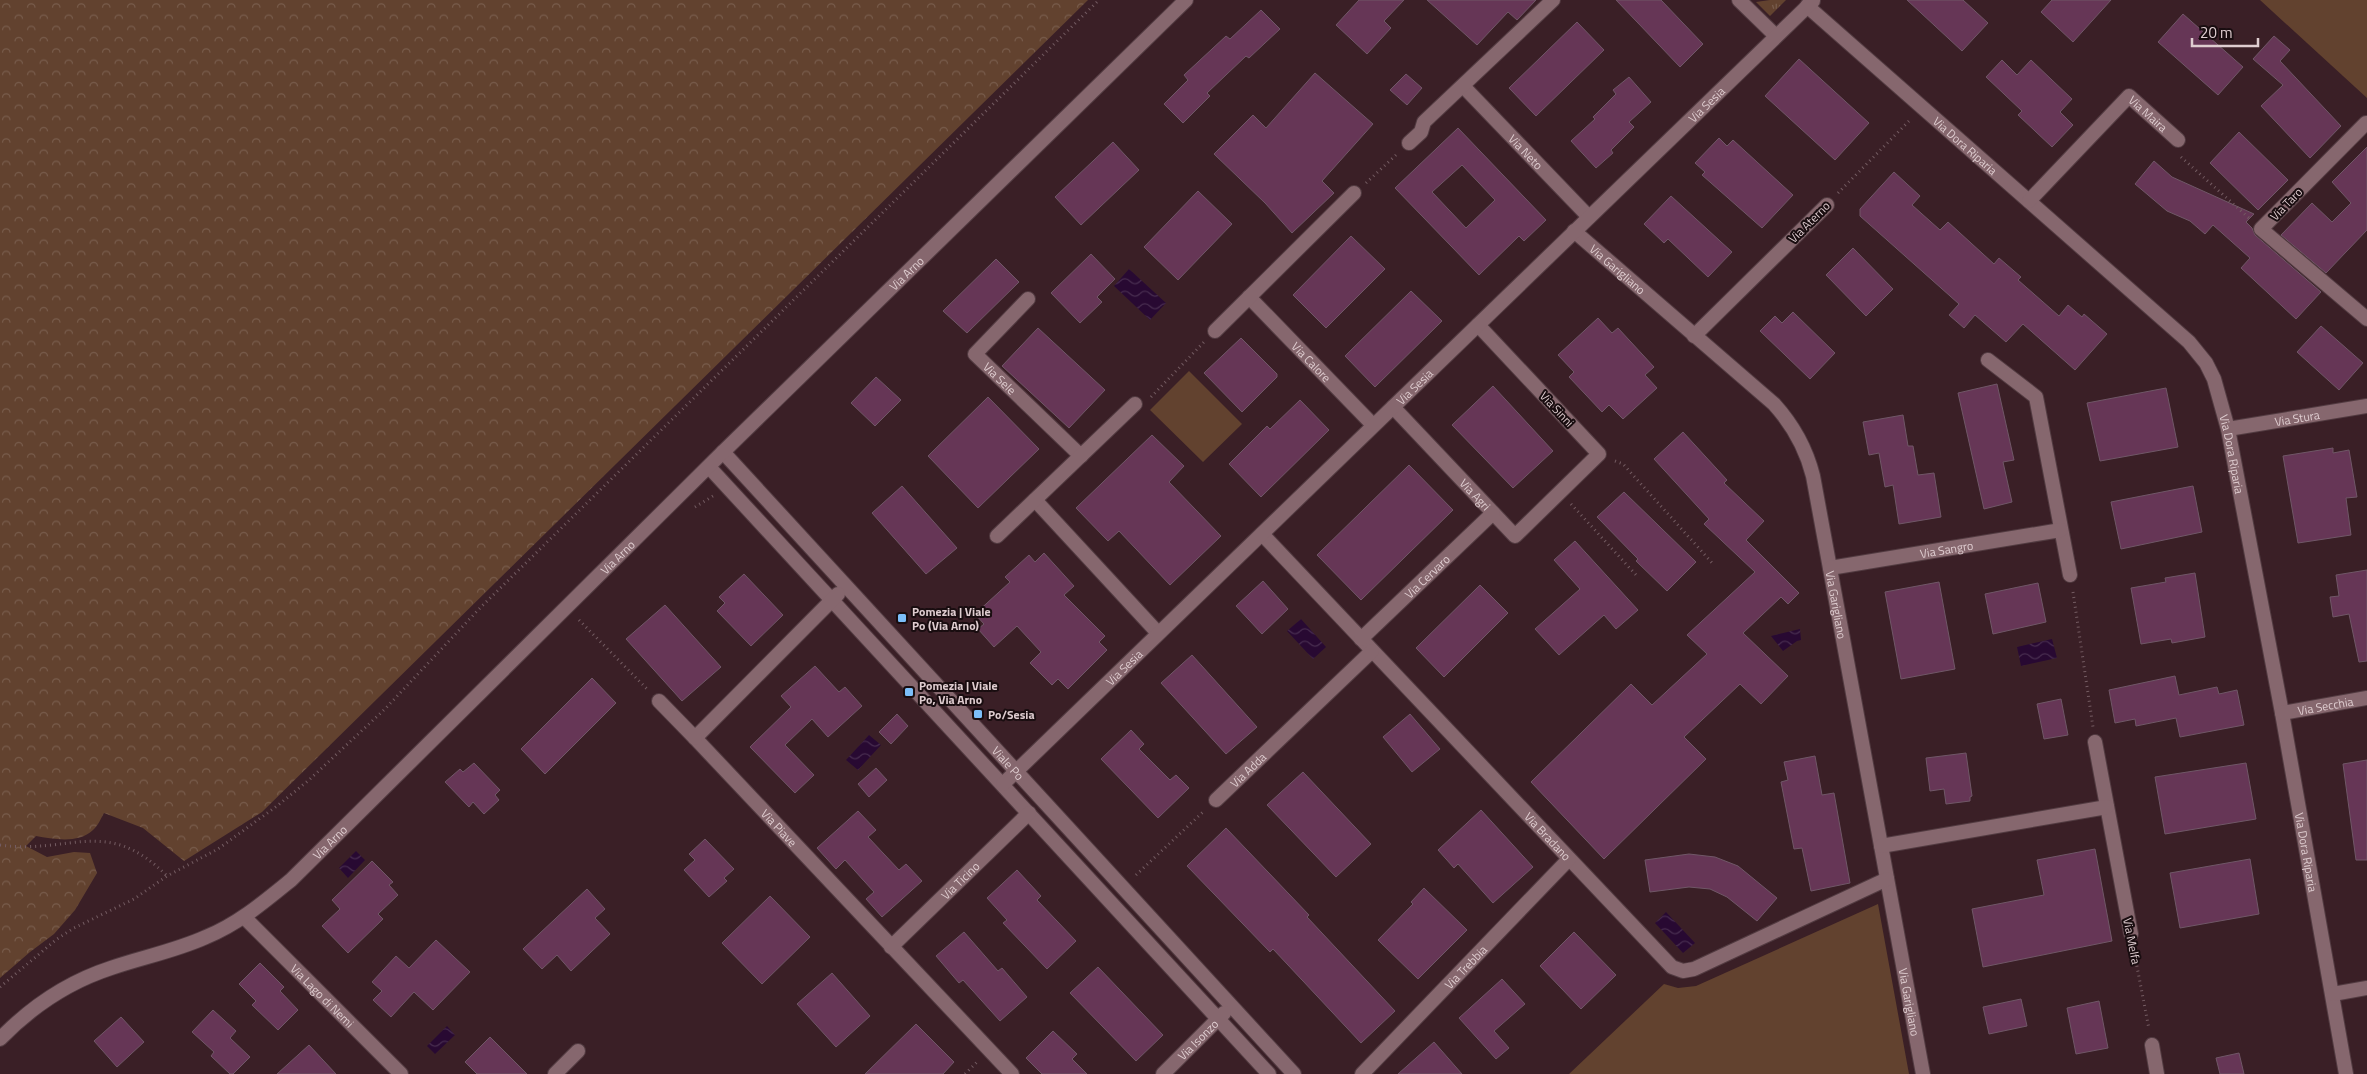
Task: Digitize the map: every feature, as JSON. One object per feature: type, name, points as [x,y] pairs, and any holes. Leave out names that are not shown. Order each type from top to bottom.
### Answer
[{"type":"street","name":"Via Arno","points":[[0,1039],[38,1004],[83,979],[198,941],[244,917],[291,880],[723,452],[1186,0]]},
{"type":"street","points":[[1409,143],[1420,132],[1424,122],[1553,0]]},
{"type":"street","points":[[1739,0],[1776,36]]},
{"type":"street","name":"Via Sesia","points":[[1003,784],[1810,3]]},
{"type":"street","name":"Via Dora Riparia","points":[[1810,3],[1922,107],[2197,350],[2214,379],[2228,429],[2282,712],[2346,1074]]},
{"type":"street","name":"Via Neto","points":[[1463,86],[1589,217]]},
{"type":"street","name":"Via Maira","points":[[2029,201],[2129,96],[2178,140]]},
{"type":"street","name":"Via Taro","points":[[2366,123],[2261,229],[2367,319]]},
{"type":"street","points":[[1215,330],[1354,193]]},
{"type":"street","name":"Via Aterno","points":[[1694,336],[1827,205]]},
{"type":"street","name":"Via Garigliano","points":[[1574,231],[1774,404],[1796,433],[1807,456],[1813,476],[1923,1074]]},
{"type":"street","name":"Via Calore","points":[[1249,297],[1374,425]]},
{"type":"street","name":"Via Sele","points":[[1028,299],[975,354],[1081,456]]},
{"type":"street","name":"Via Sinni","points":[[1478,325],[1599,454]]},
{"type":"street","points":[[1988,360],[2036,397],[2070,575]]},
{"type":"street","points":[[997,536],[1135,404]]},
{"type":"street","name":"Via Stura","points":[[2228,429],[2367,406]]},
{"type":"street","name":"Via Agri","points":[[1393,407],[1515,536],[1560,493]]},
{"type":"street","name":"Viale Po","points":[[723,452],[1294,1074]]},
{"type":"street","points":[[1560,493],[1599,454]]},
{"type":"street","name":"Viale Po","points":[[709,467],[833,599],[1269,1074]]},
{"type":"street","points":[[1035,500],[1158,633]]},
{"type":"street","name":"Via Cervaro","points":[[1361,639],[1493,513]]},
{"type":"street","name":"Via Sangro","points":[[1830,568],[2061,530]]},
{"type":"street","name":"Via Bradano","points":[[1262,534],[1668,964],[1683,970],[1694,969],[1887,879]]},
{"type":"street","points":[[695,738],[846,586]]},
{"type":"street","name":"Via Adda","points":[[1216,800],[1372,650]]},
{"type":"street","name":"Via Secchia","points":[[2282,712],[2367,698]]},
{"type":"street","name":"Via Piave","points":[[658,701],[1012,1074]]},
{"type":"street","name":"Via Melfa","points":[[2095,742],[2131,934]]},
{"type":"street","points":[[1881,846],[2107,807]]},
{"type":"street","name":"Via Ticino","points":[[891,947],[1029,813]]},
{"type":"street","name":"Via Trebbia","points":[[1362,1074],[1569,859]]},
{"type":"street","name":"Via Lago di Nemi","points":[[244,917],[401,1074]]},
{"type":"street","points":[[2332,994],[2367,988]]},
{"type":"street","name":"Via Isonzo","points":[[1163,1074],[1231,1006]]},
{"type":"street","points":[[2152,1046],[2157,1074]]},
{"type":"street","points":[[555,1074],[578,1051]]},
{"type":"path","points":[[0,987],[56,939],[74,928],[134,899],[167,876],[218,849],[245,831],[309,780],[384,709],[480,608],[1099,0]]},
{"type":"path","name":"Via Aterno","points":[[1827,205],[1922,107]]},
{"type":"path","name":"Via Maira","points":[[2178,140],[2171,148],[2261,229]]},
{"type":"path","points":[[1354,193],[1409,143]]},
{"type":"path","points":[[1135,404],[1146,402],[1215,330]]},
{"type":"path","points":[[1599,454],[1623,464],[1714,565]]},
{"type":"path","points":[[1560,493],[1637,576]]},
{"type":"path","points":[[2070,575],[2095,742]]},
{"type":"path","points":[[578,619],[658,701]]},
{"type":"path","points":[[1123,888],[1216,800]]},
{"type":"path","points":[[0,845],[16,847],[102,840],[117,842],[139,852],[153,862],[167,876]]},
{"type":"path","name":"Via Melfa","points":[[2131,934],[2152,1046]]},
{"type":"green space","points":[[0,0],[1088,0],[262,812],[184,861],[143,828],[104,813],[95,828],[80,837],[66,839],[36,836],[26,846],[47,857],[74,852],[90,853],[97,873],[75,910],[54,934],[0,978]]},
{"type":"green space","points":[[1786,0],[1770,16],[1756,2]]},
{"type":"green space","points":[[2260,0],[2367,0],[2367,98]]},
{"type":"green space","points":[[1189,371],[1242,424],[1203,462],[1150,410]]},
{"type":"green space","points":[[1878,904],[1909,1074],[1569,1074],[1664,984],[1678,988],[1696,986]]},
{"type":"water","points":[[1129,269],[1166,303],[1150,320],[1114,286]]},
{"type":"water","points":[[1301,619],[1326,647],[1313,659],[1287,631]]},
{"type":"water","points":[[1800,629],[1801,640],[1783,651],[1771,636]]},
{"type":"water","points":[[2052,639],[2057,658],[2021,666],[2017,647]]},
{"type":"water","points":[[869,735],[881,745],[858,770],[846,760]]},
{"type":"water","points":[[356,851],[365,860],[348,878],[339,868]]},
{"type":"water","points":[[1666,912],[1695,943],[1683,953],[1655,923]]},
{"type":"water","points":[[447,1026],[455,1035],[435,1054],[427,1046]]},
{"type":"building","points":[[1359,0],[1404,0],[1384,21],[1391,28],[1367,54],[1336,25]]},
{"type":"building","points":[[1427,0],[1536,0],[1517,20],[1508,12],[1477,45]]},
{"type":"building","points":[[1616,0],[1661,0],[1703,44],[1680,67]]},
{"type":"building","points":[[1907,0],[1963,0],[1988,23],[1962,51]]},
{"type":"building","points":[[2052,0],[2111,0],[2073,42],[2041,12]]},
{"type":"building","points":[[1261,10],[1280,29],[1249,58],[1246,56],[1207,93],[1210,96],[1183,123],[1164,104],[1188,80],[1184,75],[1226,36],[1230,39]]},
{"type":"building","points":[[2183,14],[2243,67],[2218,95],[2158,42]]},
{"type":"building","points":[[1577,22],[1604,50],[1536,116],[1509,88]]},
{"type":"building","points":[[2274,36],[2290,50],[2280,61],[2341,126],[2310,158],[2261,106],[2283,85],[2253,59]]},
{"type":"building","points":[[1799,59],[1869,123],[1835,160],[1765,96]]},
{"type":"building","points":[[2002,60],[2017,75],[2031,60],[2072,99],[2060,112],[2073,125],[2052,147],[2018,115],[2022,111],[1986,77]]},
{"type":"building","points":[[1315,73],[1373,124],[1322,181],[1334,193],[1292,233],[1265,203],[1214,154],[1253,115],[1266,128]]},
{"type":"building","points":[[1406,74],[1422,88],[1407,105],[1390,90]]},
{"type":"building","points":[[1629,77],[1651,102],[1629,122],[1634,127],[1611,150],[1613,153],[1596,168],[1571,141],[1595,119],[1593,117],[1616,94],[1613,90]]},
{"type":"building","points":[[1458,128],[1546,220],[1524,241],[1519,236],[1479,275],[1395,188]],"holes":[[[1462,165],[1495,200],[1466,228],[1432,192]]]},
{"type":"building","points":[[2239,132],[2288,180],[2258,210],[2210,163]]},
{"type":"building","points":[[1719,138],[1727,146],[1733,140],[1793,195],[1762,228],[1702,175],[1705,172],[1695,163]]},
{"type":"building","points":[[1113,142],[1139,170],[1081,225],[1055,197]]},
{"type":"building","points":[[2367,147],[2367,230],[2326,273],[2281,235],[2312,203],[2332,222],[2351,203],[2332,182]]},
{"type":"building","points":[[2154,161],[2172,177],[2254,214],[2246,222],[2252,228],[2255,235],[2321,292],[2296,319],[2241,268],[2250,258],[2213,225],[2205,234],[2190,221],[2167,211],[2135,184]]},
{"type":"building","points":[[1894,172],[1920,196],[1912,205],[1940,230],[1948,222],[1994,264],[1999,258],[2021,277],[2018,280],[2059,316],[2068,305],[2082,317],[2084,314],[2107,334],[2075,370],[2023,324],[2006,342],[1975,315],[1964,328],[1949,315],[1959,304],[1860,216],[1860,209]]},
{"type":"building","points":[[1198,191],[1232,224],[1178,280],[1144,247]]},
{"type":"building","points":[[1671,196],[1732,252],[1708,277],[1668,239],[1664,243],[1644,224]]},
{"type":"building","points":[[1351,236],[1385,269],[1326,328],[1293,295]]},
{"type":"building","points":[[1853,248],[1893,289],[1866,316],[1826,275]]},
{"type":"building","points":[[1091,254],[1115,279],[1097,297],[1102,302],[1080,323],[1051,293]]},
{"type":"building","points":[[996,259],[1019,282],[967,333],[943,311]]},
{"type":"building","points":[[1411,291],[1442,321],[1375,387],[1345,356]]},
{"type":"building","points":[[1793,312],[1835,353],[1810,379],[1760,331],[1775,316],[1782,323]]},
{"type":"building","points":[[1598,318],[1612,333],[1618,328],[1654,367],[1645,375],[1657,388],[1623,419],[1609,405],[1602,412],[1569,377],[1574,372],[1558,355]]},
{"type":"building","points":[[2321,326],[2363,363],[2339,390],[2297,352]]},
{"type":"building","points":[[1038,328],[1105,390],[1069,428],[1002,366]]},
{"type":"building","points":[[1241,338],[1277,374],[1277,377],[1242,412],[1204,373]]},
{"type":"building","points":[[876,377],[901,400],[875,426],[851,403]]},
{"type":"building","points":[[1997,384],[2014,460],[2003,462],[2012,502],[1984,509],[1958,393]]},
{"type":"building","points":[[1493,386],[1553,451],[1513,488],[1452,425]]},
{"type":"building","points":[[2166,388],[2178,447],[2100,461],[2087,403]]},
{"type":"building","points":[[988,397],[1039,449],[978,508],[928,456]]},
{"type":"building","points":[[1300,400],[1329,430],[1261,497],[1229,464],[1267,426],[1270,429]]},
{"type":"building","points":[[1903,415],[1908,446],[1913,446],[1918,475],[1934,473],[1941,517],[1899,524],[1893,485],[1885,487],[1879,453],[1869,455],[1863,422]]},
{"type":"building","points":[[1683,432],[1727,480],[1724,483],[1764,521],[1746,540],[1799,593],[1788,604],[1781,597],[1743,633],[1788,676],[1761,704],[1740,684],[1684,737],[1706,759],[1604,859],[1531,782],[1631,684],[1652,705],[1707,654],[1687,635],[1755,572],[1704,524],[1709,519],[1654,459]]},
{"type":"building","points":[[1152,435],[1184,466],[1169,482],[1221,536],[1170,585],[1119,531],[1108,541],[1076,508]]},
{"type":"building","points":[[2333,448],[2333,453],[2349,450],[2357,497],[2346,498],[2351,535],[2298,543],[2283,456]]},
{"type":"building","points":[[1409,465],[1453,510],[1361,600],[1317,555]]},
{"type":"building","points":[[902,486],[957,548],[926,574],[872,513]]},
{"type":"building","points":[[2193,486],[2202,532],[2121,549],[2111,502]]},
{"type":"building","points":[[1624,492],[1696,562],[1667,591],[1636,561],[1638,559],[1597,517]]},
{"type":"building","points":[[1575,541],[1638,610],[1616,629],[1604,615],[1559,655],[1535,629],[1580,589],[1554,560]]},
{"type":"building","points":[[1044,553],[1074,586],[1064,595],[1105,636],[1099,642],[1107,650],[1068,689],[1058,679],[1052,685],[1030,663],[1041,652],[1017,626],[994,647],[978,629],[984,624],[975,614],[1010,582],[1005,577],[1029,555],[1035,562]]},
{"type":"building","points":[[2367,570],[2367,661],[2359,662],[2349,614],[2333,617],[2330,597],[2339,596],[2336,575]]},
{"type":"building","points":[[2195,573],[2205,637],[2172,643],[2171,639],[2141,644],[2131,588],[2166,582],[2165,578]]},
{"type":"building","points":[[744,574],[783,615],[751,646],[717,611],[725,603],[719,597]]},
{"type":"building","points":[[1263,581],[1288,609],[1262,634],[1236,606]]},
{"type":"building","points":[[1939,582],[1955,669],[1901,679],[1885,592]]},
{"type":"building","points":[[2038,583],[2046,622],[1993,634],[1985,594]]},
{"type":"building","points":[[1480,585],[1508,613],[1444,677],[1416,648]]},
{"type":"building","points":[[665,605],[721,667],[682,701],[626,639]]},
{"type":"building","points":[[1192,655],[1257,727],[1226,754],[1161,683]]},
{"type":"building","points":[[815,666],[839,692],[845,687],[862,706],[828,737],[812,719],[785,745],[814,775],[795,793],[750,747],[791,707],[781,696]]},
{"type":"building","points":[[2175,676],[2179,695],[2217,687],[2219,694],[2237,690],[2244,725],[2180,737],[2176,718],[2136,726],[2135,719],[2115,723],[2109,690]]},
{"type":"building","points":[[592,678],[616,703],[545,774],[521,749]]},
{"type":"building","points":[[2061,699],[2068,735],[2044,739],[2037,704]]},
{"type":"building","points":[[897,714],[908,726],[891,744],[879,732]]},
{"type":"building","points":[[1410,714],[1440,749],[1412,772],[1383,737]]},
{"type":"building","points":[[1131,730],[1144,744],[1139,749],[1170,780],[1176,775],[1189,788],[1158,818],[1101,759]]},
{"type":"building","points":[[1966,753],[1972,796],[1970,801],[1946,804],[1944,789],[1930,791],[1926,758]]},
{"type":"building","points":[[1815,756],[1822,795],[1834,793],[1850,883],[1811,891],[1802,848],[1794,849],[1781,782],[1788,780],[1784,762]]},
{"type":"building","points":[[2367,760],[2367,860],[2356,860],[2343,764]]},
{"type":"building","points":[[474,763],[500,790],[495,795],[499,800],[484,814],[473,802],[469,807],[445,782],[460,769],[463,772]]},
{"type":"building","points":[[2246,763],[2256,819],[2165,834],[2155,777]]},
{"type":"building","points":[[876,768],[887,780],[869,797],[858,784]]},
{"type":"building","points":[[1303,772],[1371,844],[1336,877],[1267,805]]},
{"type":"building","points":[[1481,810],[1533,867],[1493,903],[1458,864],[1454,868],[1438,850]]},
{"type":"building","points":[[858,811],[876,830],[868,837],[899,870],[906,864],[922,881],[882,917],[866,899],[874,892],[845,860],[836,869],[817,848]]},
{"type":"building","points":[[1226,828],[1309,915],[1307,917],[1395,1011],[1361,1043],[1273,949],[1270,952],[1187,866]]},
{"type":"building","points":[[705,839],[734,869],[724,878],[727,881],[709,897],[684,870],[695,860],[689,854]]},
{"type":"building","points":[[2095,849],[2112,941],[1983,967],[1972,909],[2044,895],[2037,860]]},
{"type":"building","points":[[1689,854],[1715,857],[1738,866],[1777,898],[1757,921],[1727,897],[1710,889],[1689,887],[1650,892],[1645,860]]},
{"type":"building","points":[[2250,859],[2259,914],[2180,928],[2170,873]]},
{"type":"building","points":[[372,861],[393,882],[389,885],[398,895],[378,914],[383,919],[348,953],[322,926],[340,909],[332,900]]},
{"type":"building","points":[[1017,870],[1041,896],[1037,900],[1076,941],[1047,969],[1003,923],[1007,920],[987,898]]},
{"type":"building","points":[[1424,888],[1467,930],[1418,979],[1378,940],[1413,904],[1411,902]]},
{"type":"building","points":[[587,889],[605,909],[595,918],[610,934],[571,971],[557,955],[542,969],[523,949]]},
{"type":"building","points":[[770,896],[810,937],[762,984],[722,943]]},
{"type":"building","points":[[964,932],[998,971],[1002,968],[1027,997],[1000,1021],[963,980],[959,983],[936,956]]},
{"type":"building","points":[[1574,932],[1616,975],[1581,1009],[1540,966]]},
{"type":"building","points":[[436,940],[470,972],[433,1010],[414,992],[391,1017],[373,1000],[382,991],[372,982],[396,956],[409,968]]},
{"type":"building","points":[[260,963],[284,987],[280,991],[298,1010],[278,1030],[252,1005],[256,1001],[239,984]]},
{"type":"building","points":[[1098,967],[1163,1035],[1136,1061],[1070,993]]},
{"type":"building","points":[[832,973],[870,1016],[836,1047],[797,1004]]},
{"type":"building","points":[[1502,979],[1525,1004],[1494,1031],[1509,1048],[1496,1059],[1459,1018]]},
{"type":"building","points":[[2021,999],[2027,1026],[1989,1034],[1983,1007]]},
{"type":"building","points":[[2099,1001],[2108,1048],[2076,1054],[2067,1008]]},
{"type":"building","points":[[213,1010],[236,1031],[230,1038],[250,1057],[233,1074],[230,1074],[211,1056],[214,1052],[192,1032]]},
{"type":"building","points":[[121,1017],[144,1042],[117,1067],[94,1041]]},
{"type":"building","points":[[916,1024],[954,1062],[943,1074],[865,1074]]},
{"type":"building","points":[[1053,1031],[1077,1054],[1072,1059],[1087,1074],[1042,1074],[1026,1058]]},
{"type":"building","points":[[490,1037],[527,1074],[477,1074],[465,1062]]},
{"type":"building","points":[[1434,1042],[1462,1074],[1398,1074]]},
{"type":"building","points":[[309,1045],[336,1074],[277,1074]]},
{"type":"building","points":[[2239,1053],[2244,1074],[2220,1074],[2216,1058]]},
{"type":"place","name":"Pomezia | Viale Po (Via Arno)","points":[[902,618]]},
{"type":"place","name":"Pomezia | Viale Po, Via Arno","points":[[909,692]]},
{"type":"place","name":"Po/Sesia","points":[[978,714]]}]
